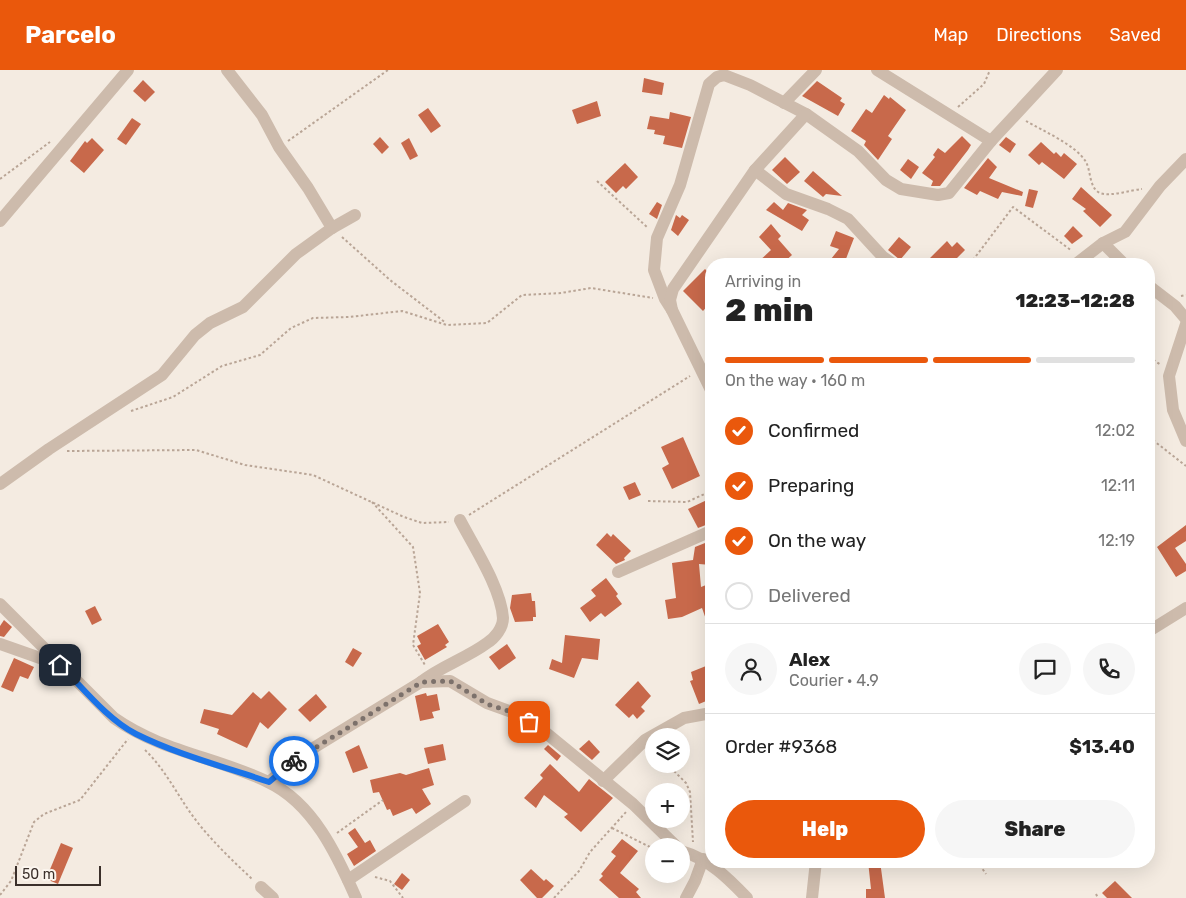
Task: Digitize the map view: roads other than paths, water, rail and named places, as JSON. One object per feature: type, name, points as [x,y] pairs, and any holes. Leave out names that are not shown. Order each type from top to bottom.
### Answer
[{"type":"street","points":[[0,221],[128,70]]},
{"type":"street","points":[[227,70],[262,115],[279,147],[308,188],[332,228]]},
{"type":"street","points":[[784,103],[816,70]]},
{"type":"street","points":[[876,70],[991,141]]},
{"type":"street","points":[[705,379],[668,305],[654,270],[657,238],[680,185],[709,84],[718,73],[741,82],[806,114],[858,151],[886,180],[901,189],[938,196],[949,193],[991,141],[1057,70]]},
{"type":"street","points":[[668,305],[673,289],[755,170],[806,114]]},
{"type":"street","points":[[1082,258],[1103,243],[1125,232],[1160,186],[1186,159]]},
{"type":"street","points":[[755,170],[786,194],[828,209],[848,220],[884,258]]},
{"type":"street","points":[[0,484],[49,449],[162,375],[195,335],[210,323],[243,308],[296,254],[355,214]]},
{"type":"street","points":[[1103,243],[1118,258]]},
{"type":"street","points":[[1155,291],[1175,306],[1186,319]]},
{"type":"street","points":[[1186,324],[1169,376],[1173,410],[1186,441]]},
{"type":"street","points":[[269,782],[297,758],[426,678],[487,643],[499,632],[503,619],[496,591],[460,520]]},
{"type":"street","points":[[618,572],[705,534]]},
{"type":"street","points":[[0,604],[114,718],[135,734],[269,782],[307,813],[350,878],[356,898]]},
{"type":"street","points":[[1155,627],[1186,608]]},
{"type":"street","points":[[0,644],[60,665]]},
{"type":"street","points":[[426,678],[450,681],[487,704],[512,712],[546,733],[633,804],[668,838]]},
{"type":"street","points":[[603,781],[644,740],[684,718],[705,714]]},
{"type":"street","points":[[350,878],[465,800]]},
{"type":"street","points":[[686,898],[695,881],[692,855]]},
{"type":"street","points":[[692,855],[705,863]]},
{"type":"street","points":[[712,868],[725,876],[747,898]]},
{"type":"street","points":[[812,898],[815,868]]},
{"type":"street","points":[[261,887],[273,898]]}]
